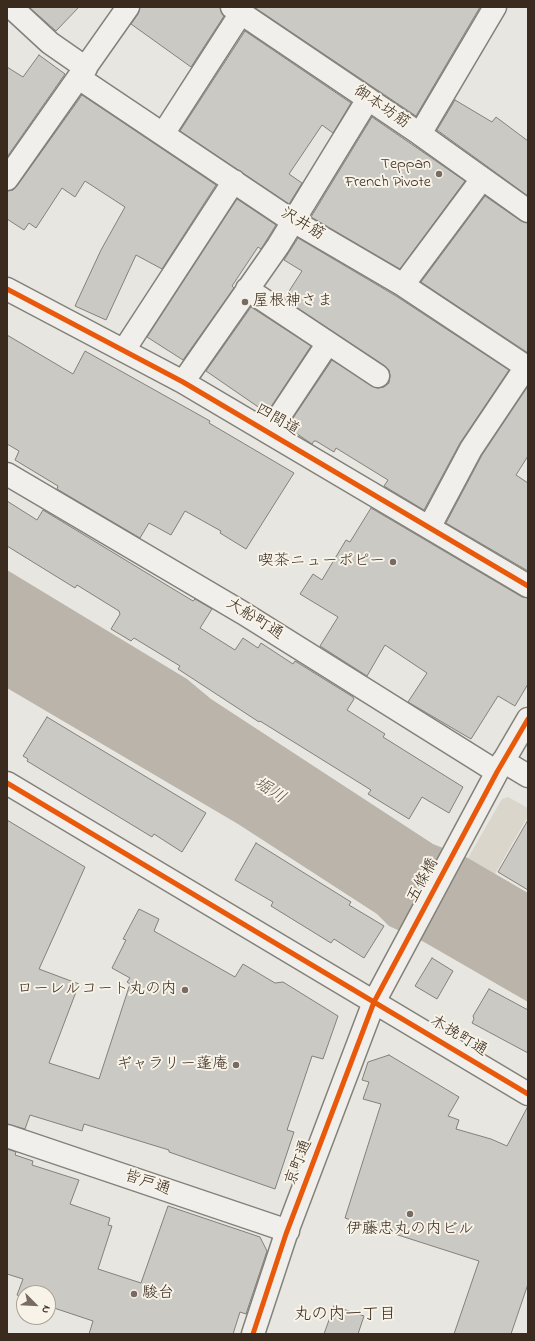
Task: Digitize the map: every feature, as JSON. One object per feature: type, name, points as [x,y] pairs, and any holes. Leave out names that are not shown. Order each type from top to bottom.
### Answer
[{"type":"street","name":"沢井筋","points":[[11,7],[83,73],[163,134],[294,220],[403,285],[527,368]]},
{"type":"street","points":[[7,179],[128,7]]},
{"type":"street","points":[[420,134],[495,7]]},
{"type":"street","points":[[163,134],[237,10]]},
{"type":"street","name":"御本坊筋","points":[[237,10],[420,134],[528,211]]},
{"type":"street","points":[[183,382],[294,220],[368,99]]},
{"type":"street","points":[[403,285],[482,179]]},
{"type":"street","points":[[124,350],[234,181]]},
{"type":"street","name":"四間道","points":[[7,289],[183,382],[430,526],[528,586]]},
{"type":"street","points":[[247,289],[378,376]]},
{"type":"street","points":[[269,432],[328,343]]},
{"type":"street","points":[[430,526],[471,449],[527,368]]},
{"type":"street","name":"大船町通","points":[[7,474],[500,767],[528,776]]},
{"type":"street","name":"五條橋","points":[[374,1002],[500,767],[528,719]]},
{"type":"street","name":"木挽町通","points":[[7,782],[528,1094]]},
{"type":"street","name":"京町通","points":[[253,1334],[288,1231],[374,1002]]},
{"type":"street","name":"皆戸通","points":[[7,1136],[288,1231]]},
{"type":"shaded area","points":[[508,797],[528,808],[528,816],[495,874],[468,858],[502,799]]},
{"type":"water","name":"堀川","points":[[7,570],[187,679],[211,699],[433,844],[468,858],[528,893],[528,1002],[424,942],[389,926],[377,914],[238,824],[7,688]]},
{"type":"building","points":[[29,7],[79,7],[56,31]]},
{"type":"building","points":[[140,7],[220,7],[224,16],[191,67],[131,24],[138,14]]},
{"type":"building","points":[[254,7],[480,7],[416,116]]},
{"type":"building","points":[[245,31],[351,103],[333,133],[322,125],[289,174],[302,183],[289,204],[180,131]]},
{"type":"building","points":[[39,55],[65,74],[7,157],[7,67],[23,77]]},
{"type":"building","points":[[82,95],[216,185],[162,269],[136,255],[106,320],[75,306],[101,250],[125,207],[85,181],[75,197],[62,188],[36,228],[29,223],[24,230],[7,219],[7,191],[13,190],[17,186]]},
{"type":"building","points":[[455,100],[492,122],[496,117],[528,141],[528,196],[437,130]]},
{"type":"building","points":[[372,117],[465,181],[400,269],[311,217]]},
{"type":"building","points":[[485,196],[521,221],[528,223],[528,353],[421,282]]},
{"type":"building","points":[[237,199],[276,225],[261,249],[258,247],[232,286],[234,288],[183,360],[147,337]]},
{"type":"building","points":[[298,238],[396,296],[509,370],[460,443],[424,510],[384,486],[388,480],[336,448],[334,452],[316,441],[312,444],[287,427],[332,360],[377,388],[384,387],[389,383],[390,376],[389,370],[385,366],[284,299],[302,271],[284,260]]},
{"type":"building","points":[[251,307],[311,346],[267,413],[206,371]]},
{"type":"building","points":[[7,335],[73,374],[85,351],[210,421],[209,423],[294,473],[246,549],[220,533],[221,531],[185,511],[171,535],[149,523],[140,538],[57,489],[58,486],[15,460],[19,451],[7,444]]},
{"type":"building","points":[[528,386],[528,456],[516,475],[528,483],[528,571],[446,523],[482,455]]},
{"type":"building","points":[[7,501],[37,520],[43,510],[193,601],[195,599],[212,609],[200,628],[235,650],[243,638],[258,648],[261,643],[293,664],[295,661],[353,697],[354,699],[347,710],[385,734],[383,737],[463,787],[449,813],[422,797],[409,819],[368,794],[371,790],[260,721],[259,722],[178,669],[180,666],[134,638],[131,641],[111,629],[120,614],[119,611],[77,585],[75,588],[7,546]]},
{"type":"building","points":[[371,508],[522,597],[528,598],[528,684],[515,706],[498,696],[471,739],[408,702],[427,673],[385,645],[367,676],[320,646],[338,617],[300,594],[313,574],[322,580],[346,540],[350,542]]},
{"type":"building","points":[[47,717],[206,813],[182,852],[154,834],[152,837],[27,761],[28,759],[23,756]]},
{"type":"building","points":[[7,820],[85,867],[39,969],[79,984],[49,1063],[99,1079],[130,984],[127,982],[130,978],[112,968],[126,940],[123,939],[139,909],[159,919],[154,931],[235,977],[243,964],[275,983],[283,982],[338,1016],[323,1059],[312,1056],[287,1130],[294,1132],[275,1189],[169,1152],[169,1150],[84,1124],[82,1131],[30,1115],[25,1129],[7,1124]]},
{"type":"building","points":[[528,820],[528,890],[498,872]]},
{"type":"building","points":[[256,843],[351,902],[349,905],[384,926],[364,958],[334,939],[331,943],[271,906],[273,902],[235,880]]},
{"type":"building","points":[[432,958],[453,971],[437,999],[415,986]]},
{"type":"building","points":[[489,989],[528,1010],[528,1053],[472,1023],[474,1019],[473,1016]]},
{"type":"building","points":[[389,1055],[459,1097],[448,1116],[459,1120],[456,1129],[491,1139],[507,1146],[528,1106],[528,1284],[511,1334],[454,1334],[479,1261],[345,1218],[381,1104],[363,1099],[369,1082],[362,1080],[368,1062]]},
{"type":"building","points":[[7,1149],[16,1152],[15,1155],[33,1161],[32,1165],[79,1180],[70,1204],[110,1218],[108,1225],[112,1226],[98,1269],[141,1283],[168,1206],[260,1237],[267,1251],[246,1314],[240,1312],[233,1334],[89,1334],[93,1321],[56,1309],[56,1285],[21,1285],[23,1279],[7,1274]]},
{"type":"building","points":[[334,1306],[364,1316],[358,1334],[324,1334]]},
{"type":"cycle path","points":[[7,289],[183,382],[528,586]]},
{"type":"cycle path","points":[[253,1334],[286,1234],[374,1002],[497,772],[528,719]]},
{"type":"cycle path","points":[[7,783],[528,1094]]},
{"type":"place","name":"Teppan French Pivote","points":[[439,174]]},
{"type":"place","name":"屋根神さま","points":[[245,302]]},
{"type":"place","name":"喫茶ニューポピー","points":[[393,562]]},
{"type":"place","name":"ローレルコート丸の内","points":[[185,990]]},
{"type":"place","name":"ギャラリー蓬庵","points":[[236,1065]]},
{"type":"place","name":"伊藤忠丸の内ビル","points":[[410,1214]]},
{"type":"place","name":"駿台","points":[[134,1294]]},
{"type":"district","name":"丸の内一丁目","points":[[345,1316]]}]
